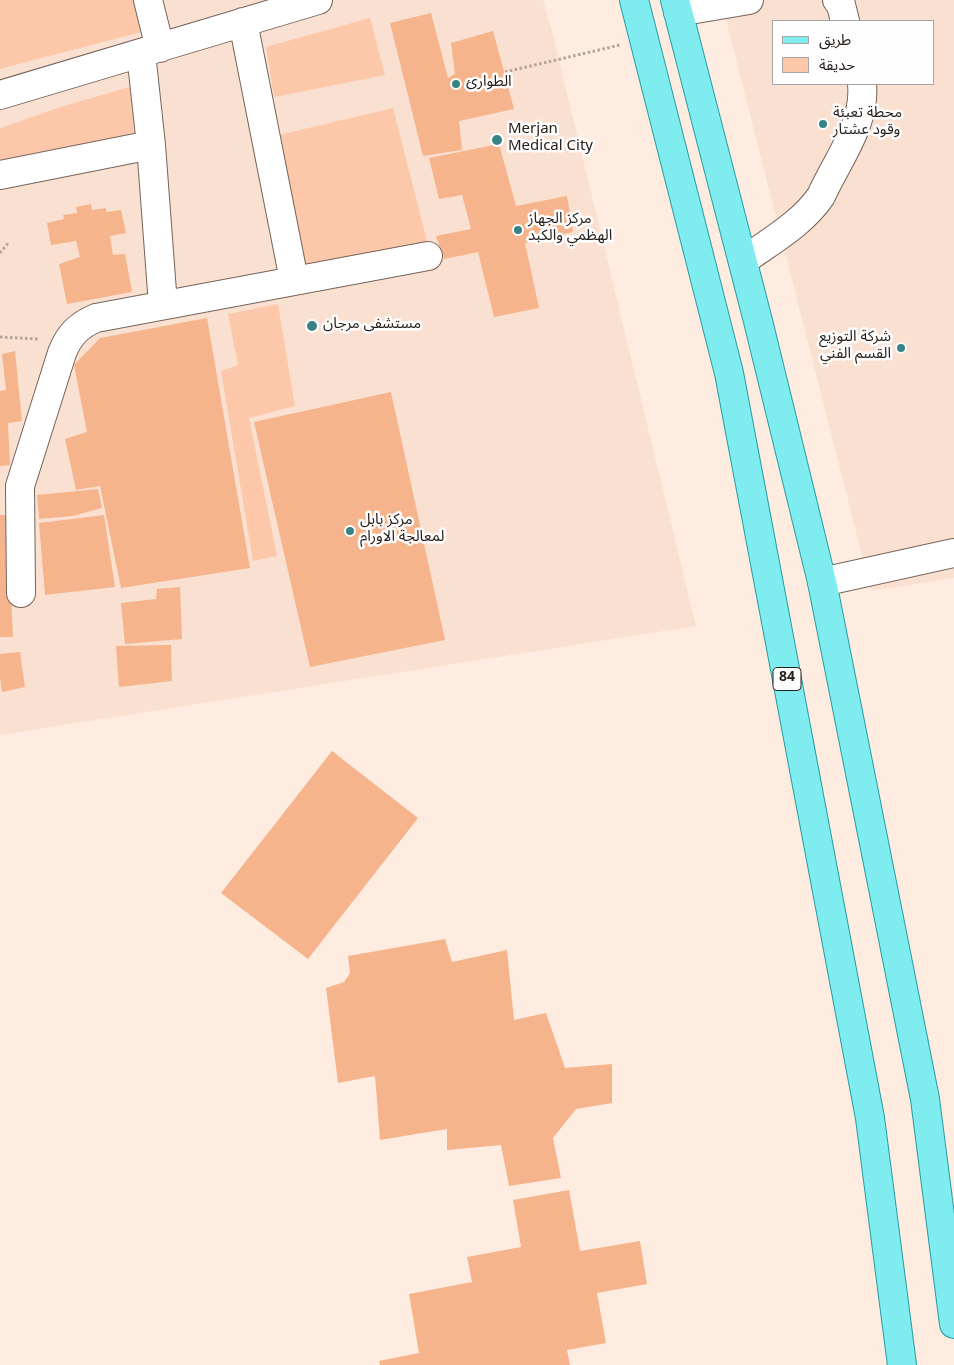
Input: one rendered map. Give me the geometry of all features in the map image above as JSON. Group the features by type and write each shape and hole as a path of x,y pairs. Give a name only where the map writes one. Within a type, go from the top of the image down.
{"main road":[{"name":"84","path":"634,0 729,373 870,1118 902,1365"},
{"path":"676,6 822,582 925,1099 954,1324"}],"lane":[{"path":"148,0 151,145 163,305"},
{"path":"0,95 318,0"},
{"path":"676,6 749,0"},
{"path":"837,0 841,5 846,20"},
{"path":"243,22 294,280"},
{"path":"742,261 804,216 813,207 857,125 863,99 862,85"},
{"path":"0,175 151,145"},
{"path":"21,593 10,487 62,353 71,335 79,328 96,318 428,256"},
{"path":"822,582 954,553"}],"path":[{"path":"504,72 645,40"},
{"path":"0,253 9,242"},
{"path":"0,337 38,338"}],"shaded area":[{"name":"مستشفى مرجان","path":"0,0 543,0 696,626 0,735"},
{"path":"721,0 954,0 954,578 871,591"}],"green space":[{"path":"0,0 133,0 141,32 0,69"},
{"path":"370,18 385,75 274,97 266,47"},
{"path":"133,86 134,140 0,167 0,128 64,106"},
{"path":"393,108 429,249 305,274 279,135"},
{"path":"278,304 295,406 249,418 277,556 253,561 221,371 238,365 228,314"}],"building":[{"name":"الطوارئ","path":"431,13 448,78 455,74 451,43 493,31 514,109 459,121 462,150 423,156 390,23"},
{"name":"مركز الجهاز الهظمي والكبد","path":"499,144 516,206 567,196 573,232 525,243 539,308 494,317 478,252 444,259 436,236 471,229 462,195 439,199 429,158"},
{"path":"91,204 92,210 106,208 106,212 121,210 126,233 110,236 113,255 125,254 132,292 67,304 59,264 80,257 76,241 51,245 47,223 64,219 63,215 77,213 76,207"},
{"path":"207,318 250,568 121,588 100,486 76,490 65,439 87,432 74,365 100,338"},
{"path":"15,351 22,421 8,423 10,465 0,466 0,391 6,390 2,354"},
{"name":"مركز بابل لمعالجة الاورام","path":"391,392 445,640 310,667 254,422"},
{"path":"98,489 102,508 73,516 39,519 37,495"},
{"path":"0,515 7,515 13,637 0,637"},
{"path":"104,515 115,587 45,595 39,523"},
{"path":"180,587 182,639 125,644 121,603 156,599 157,589"},
{"path":"171,645 172,681 119,687 116,646"},
{"path":"20,652 25,687 2,692 0,654"},
{"path":"332,751 418,818 308,959 221,893"},
{"path":"445,939 452,962 507,950 514,1020 546,1013 565,1068 612,1064 612,1103 576,1109 553,1138 561,1178 509,1186 501,1145 447,1150 447,1129 380,1140 375,1076 338,1083 326,988 344,982 350,973 348,956"},
{"path":"569,1190 580,1251 640,1241 647,1284 597,1293 606,1343 567,1350 570,1365 380,1365 379,1361 419,1353 409,1294 472,1282 467,1257 521,1247 513,1200"}],"place":[{"name":"الطوارئ","path":"456,84"},
{"name":"محطة تعبئة وقود عشتار","path":"823,124"},
{"name":"Merjan Medical City","path":"497,140"},
{"name":"مركز الجهاز الهظمي والكبد","path":"518,230"},
{"name":"مستشفى مرجان","path":"312,326"},
{"name":"شركة التوزيع القسم الفني","path":"901,348"},
{"name":"مركز بابل لمعالجة الاورام","path":"350,531"}]}
